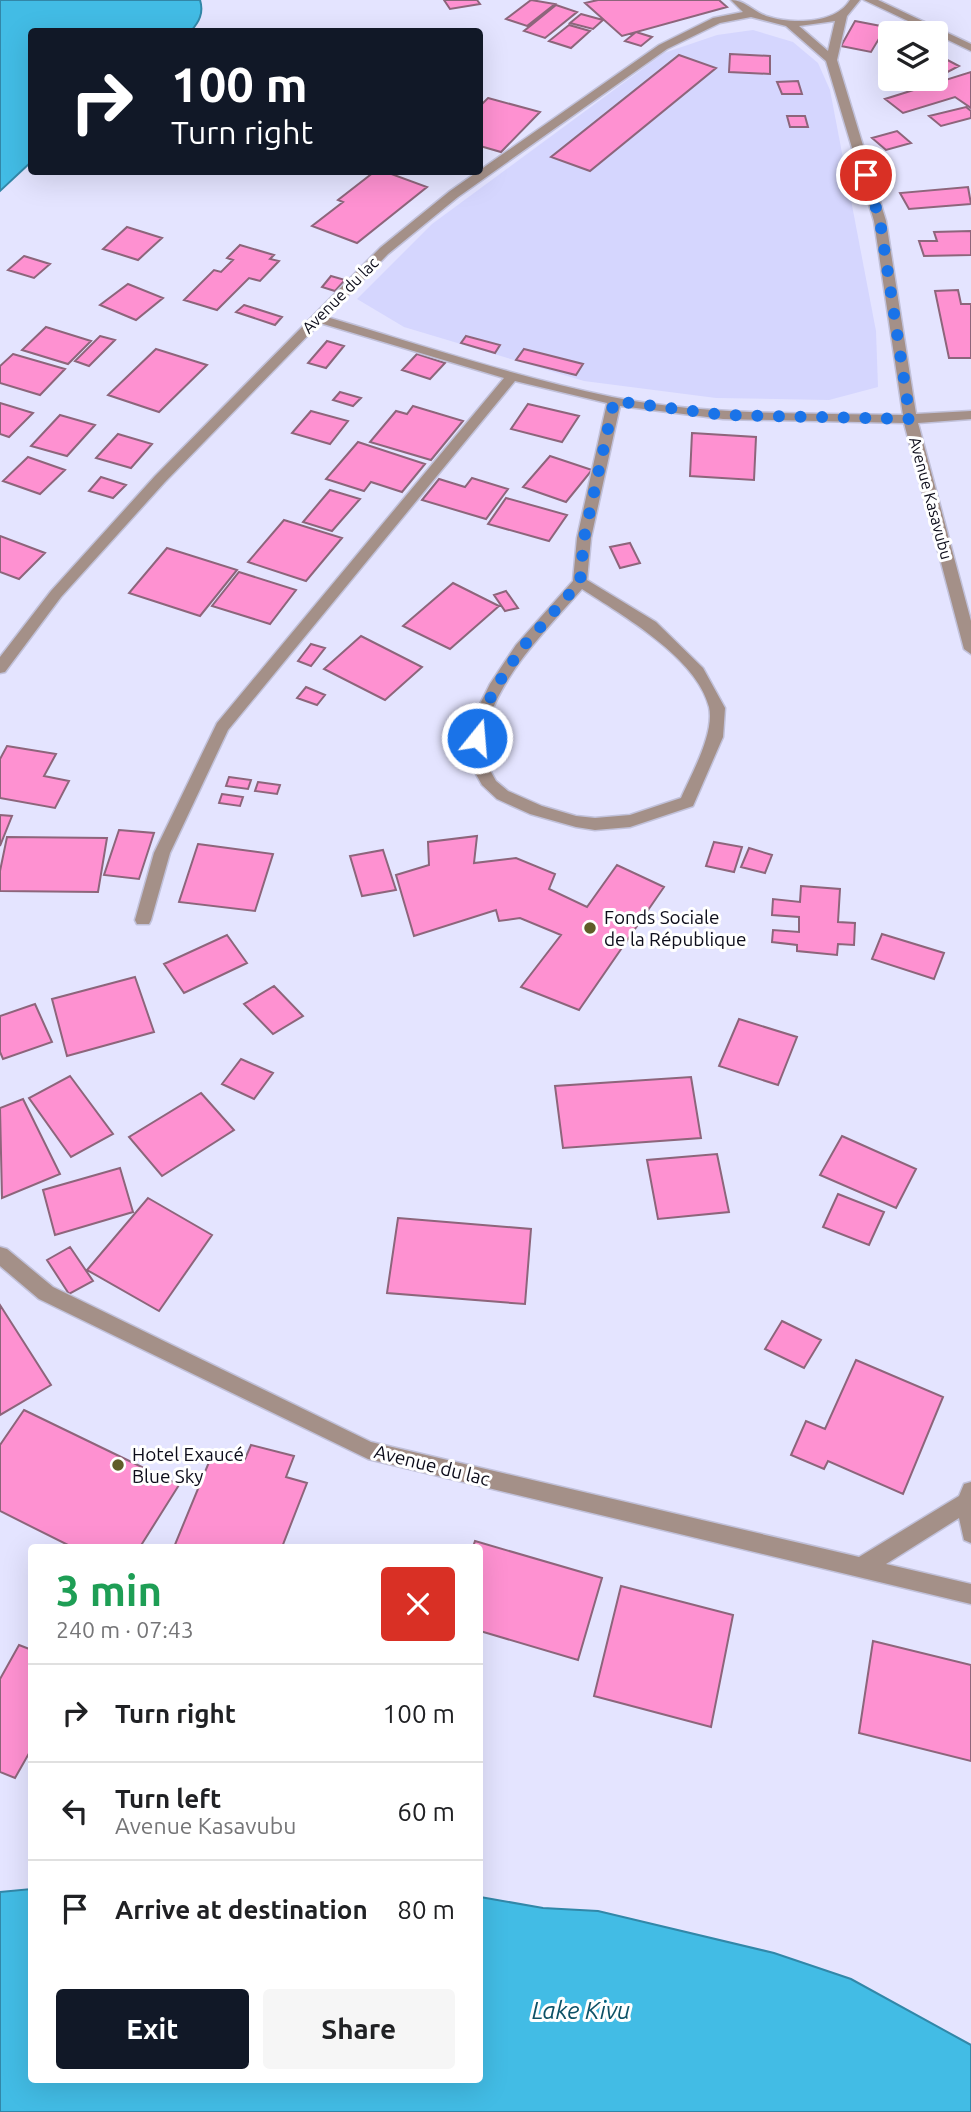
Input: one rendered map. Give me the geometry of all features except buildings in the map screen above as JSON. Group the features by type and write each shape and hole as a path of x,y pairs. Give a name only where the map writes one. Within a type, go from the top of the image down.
{"street":[{"path":"736,0 752,14 790,24 819,22 842,15 854,5 855,0"},
{"path":"869,0 971,48"},
{"name":"Avenue du lac","path":"483,174 663,47 717,20 752,14"},
{"path":"790,24 831,60 842,15"},
{"name":"Avenue Kasavubu","path":"831,60 880,221 910,419 971,649"},
{"name":"Avenue du lac","path":"0,668 56,594 134,508 317,318 384,250 481,175"},
{"path":"317,318 512,376 614,401 723,415 910,419 971,415"},
{"path":"143,920 162,853 222,727 512,376"},
{"path":"580,582 651,626 698,672 718,708 715,737 687,802 650,818 595,825 559,819 522,805 492,788 474,756 480,720 495,688 521,649 580,582 584,538 614,401"},
{"name":"Avenue du lac","path":"0,1255 46,1293 368,1450 971,1594"},
{"path":"862,1567 969,1497"},
{"path":"969,1497 971,1533"}],"shaded area":[{"path":"753,30 793,42 818,63 830,90 876,331 878,387 829,400 716,398 584,381 404,327 357,299 432,224 664,53 717,35"}],"water":[{"path":"0,0 200,0 201,13 193,28 28,28 28,165 0,191"},
{"name":"Lake Kivu","path":"28,1889 28,2083 483,2083 483,1898 543,1908 598,1911 774,1953 851,1979 971,2045 971,2112 0,2112 0,1892"}],"place":[{"name":"Fonds Sociale de la République","path":"590,928"},
{"name":"Hotel Exaucé Blue Sky","path":"118,1465"}],"route":[{"path":"477,738 480,720 495,688 521,649 580,582 584,538 614,401 723,415 910,419 880,221 866,175"}]}
